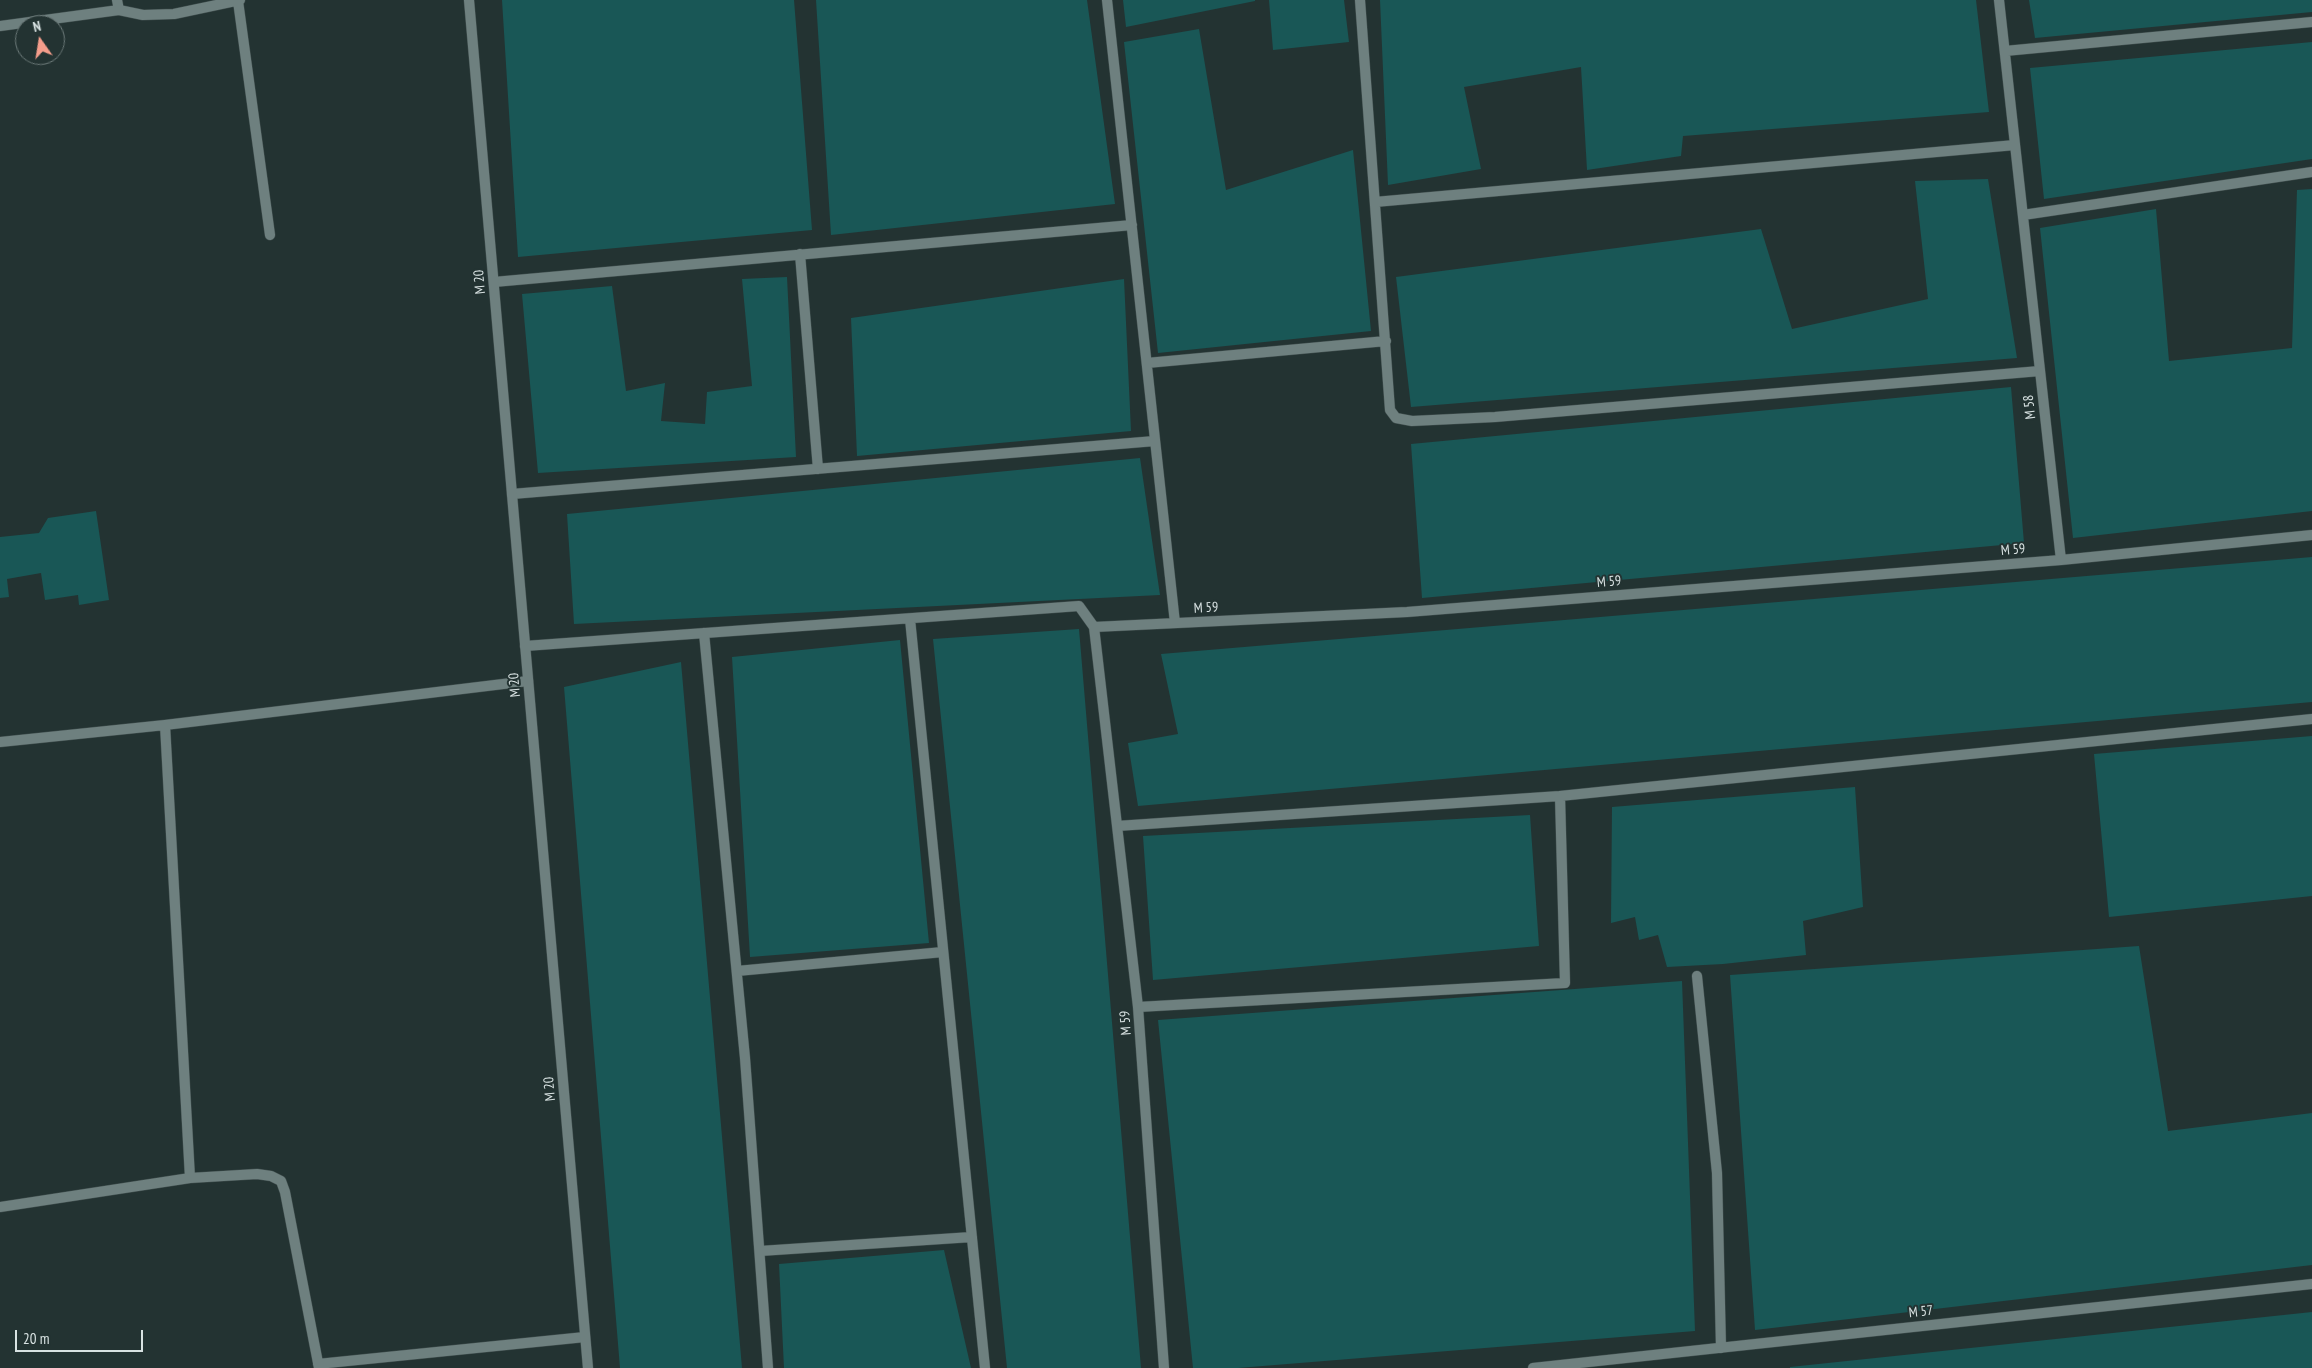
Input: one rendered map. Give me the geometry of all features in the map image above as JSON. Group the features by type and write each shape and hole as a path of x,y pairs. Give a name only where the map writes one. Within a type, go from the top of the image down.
{"street":[{"path":"0,26 118,5 143,15 174,14 239,0 270,234"},
{"name":"M 20","path":"469,0 588,1368"},
{"path":"1107,0 1175,623"},
{"path":"1360,0 1390,410 1396,418 1412,421 1495,417 2040,372"},
{"name":"M 58","path":"1999,0 2061,560"},
{"path":"2005,51 2312,22"},
{"path":"1375,202 2016,145"},
{"path":"2023,214 2312,172"},
{"path":"494,282 1132,225"},
{"path":"800,254 818,469"},
{"path":"1147,363 1386,340"},
{"path":"512,494 1155,441"},
{"path":"2061,560 2312,535"},
{"name":"M 59","path":"1164,1368 1138,1007 1094,628 1407,612 2061,560"},
{"path":"525,646 1079,606 1094,628"},
{"path":"910,618 985,1368"},
{"path":"704,633 737,971 768,1368"},
{"path":"0,742 165,725 528,681"},
{"path":"1117,826 1560,796 2312,719"},
{"path":"165,725 190,1178"},
{"path":"1138,1007 1565,983 1560,796"},
{"path":"737,971 943,952"},
{"path":"1697,976 1717,1172 1720,1348"},
{"path":"0,1207 190,1178 257,1174 271,1176 281,1181 285,1192 319,1366 585,1337"},
{"path":"760,1251 972,1237"},
{"name":"M 57","path":"1533,1368 2312,1284"}],"building":[{"path":"502,0 794,0 812,230 518,257"},
{"path":"816,0 1087,0 1115,204 831,235"},
{"path":"1123,0 1255,0 1255,1 1126,27"},
{"path":"1269,0 1344,0 1349,42 1273,50"},
{"path":"1380,0 1976,0 1989,112 1683,136 1681,156 1587,170 1581,67 1464,87 1481,169 1388,185"},
{"path":"2029,0 2312,0 2312,12 2035,38"},
{"path":"1199,29 1226,190 1353,150 1371,331 1158,353 1124,42"},
{"path":"2312,42 2312,159 2044,199 2030,68"},
{"path":"1988,179 2017,358 1411,407 1396,277 1761,229 1792,329 1928,299 1915,181"},
{"path":"2312,189 2312,511 2073,538 2040,228 2156,209 2169,361 2292,348 2297,190"},
{"path":"787,277 796,457 538,473 522,294 612,286 626,391 665,383 661,421 705,424 707,392 752,386 742,279"},
{"path":"1124,279 1131,431 857,456 851,318"},
{"path":"2011,387 2024,543 1422,598 1411,444"},
{"path":"1140,458 1160,595 574,624 567,514"},
{"path":"96,511 109,600 79,605 78,595 45,600 41,573 7,579 9,597 0,598 0,537 39,533 48,518"},
{"path":"2312,557 2312,702 1138,806 1128,743 1178,734 1161,654"},
{"path":"1079,629 1141,1368 1007,1368 933,639"},
{"path":"900,640 929,943 750,957 732,657"},
{"path":"681,662 742,1368 620,1368 564,687"},
{"path":"2312,736 2312,896 2109,917 2094,754"},
{"path":"1855,787 1863,907 1803,921 1806,955 1723,964 1667,967 1658,935 1639,940 1635,917 1611,923 1612,807"},
{"path":"1530,815 1539,946 1153,980 1143,836"},
{"path":"2139,946 2168,1131 2312,1113 2312,1265 1755,1330 1730,975"},
{"path":"1682,981 1695,1331 1238,1368 1193,1368 1158,1020"},
{"path":"944,1250 971,1368 784,1368 779,1264"},
{"path":"2312,1312 2312,1368 1790,1368 1790,1367"}]}
